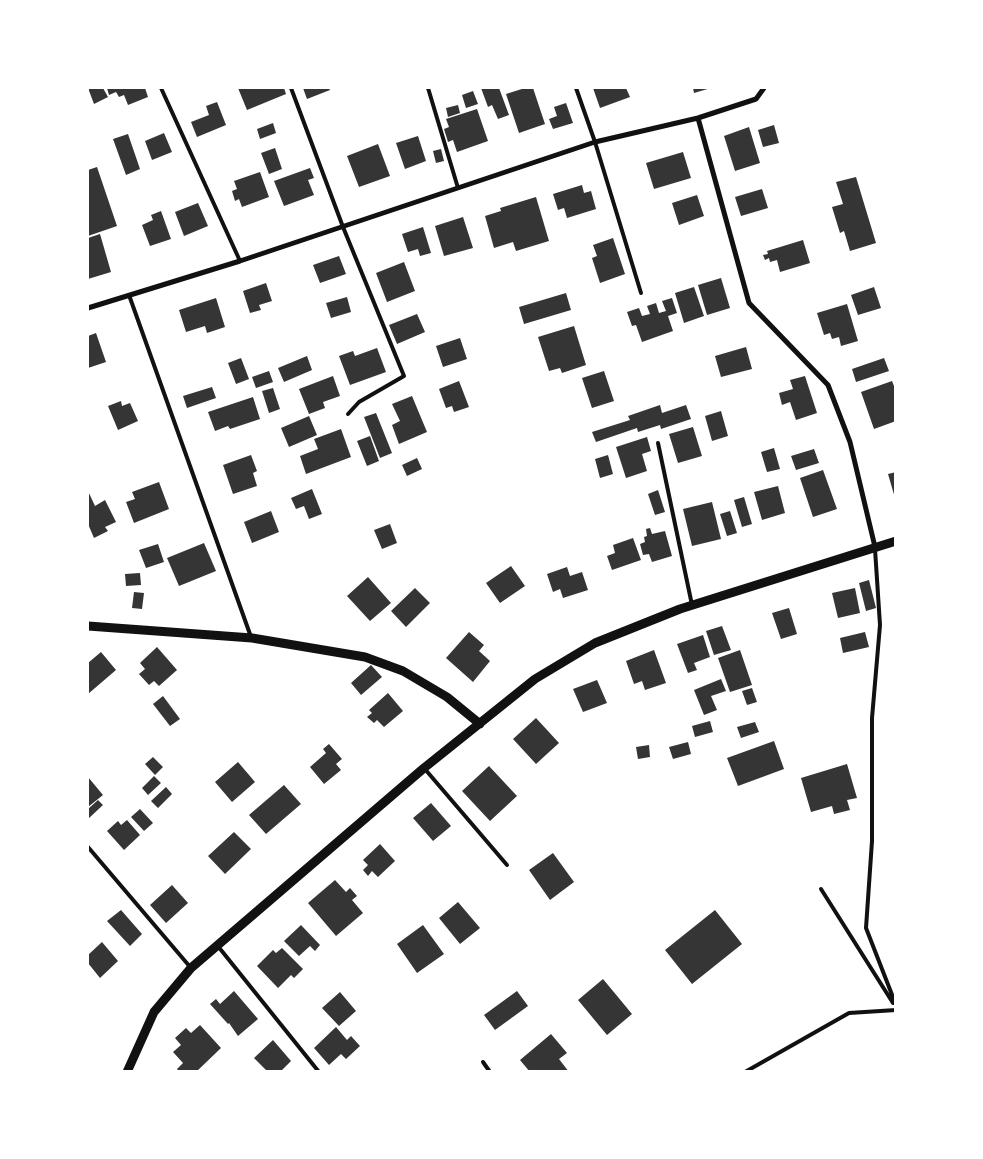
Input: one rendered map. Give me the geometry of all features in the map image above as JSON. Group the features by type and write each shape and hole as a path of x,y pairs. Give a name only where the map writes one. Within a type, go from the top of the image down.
{"street":[{"path":"88,308 240,261 595,142 698,118 756,99 764,88"},
{"path":"698,118 749,303 828,385 850,442 875,547"},
{"path":"127,1072 154,1012 191,968 424,768 535,679 595,642 692,605 896,541"},
{"path":"88,626 252,638 364,657 395,668 448,697 480,724"}],"lane":[{"path":"161,88 240,261"},
{"path":"291,88 342,227 404,376 359,402 348,414"},
{"path":"428,88 458,188"},
{"path":"576,88 595,142 641,292"},
{"path":"129,295 252,638"},
{"path":"658,443 692,605"},
{"path":"875,547 880,625 872,718 872,841 866,928 896,1008"},
{"path":"424,768 508,866"},
{"path":"88,847 191,968"},
{"path":"820,889 896,1008"},
{"path":"217,945 319,1072"},
{"path":"745,1072 849,1013 896,1008"},
{"path":"483,1062 490,1072"}],"building":[{"path":"88,88 103,88 108,97 94,104"},
{"path":"107,88 145,88 148,97 128,105 124,95 119,97 116,92 109,95"},
{"path":"238,88 284,88 286,94 247,110"},
{"path":"303,88 329,88 330,90 307,99"},
{"path":"481,88 499,88 509,115 498,119 492,105 488,107"},
{"path":"525,88 533,88 545,124 519,133 506,94"},
{"path":"593,88 626,88 630,97 600,108"},
{"path":"693,88 711,88 694,93"},
{"path":"473,91 478,104 466,108 462,95"},
{"path":"217,102 226,125 197,137 191,122 209,115 206,106"},
{"path":"566,103 573,123 553,129 549,119 557,116 554,107"},
{"path":"458,105 460,113 448,117 446,108"},
{"path":"477,109 488,141 457,152 453,140 448,142 444,129 449,127 446,119"},
{"path":"273,123 276,133 260,139 257,129"},
{"path":"774,125 779,143 763,147 758,130"},
{"path":"749,127 760,163 735,171 724,136"},
{"path":"164,133 172,152 152,160 145,141"},
{"path":"128,134 140,169 126,175 113,139"},
{"path":"418,136 426,161 405,169 396,143"},
{"path":"378,144 390,176 359,187 347,156"},
{"path":"275,148 282,169 269,174 261,153"},
{"path":"441,149 444,161 436,163 433,151"},
{"path":"683,152 691,178 654,189 646,163"},
{"path":"97,167 117,226 88,236 88,170"},
{"path":"310,168 314,178 308,180 314,195 284,206 274,181"},
{"path":"260,172 269,197 242,207 239,199 235,201 232,191 237,189 234,181"},
{"path":"856,177 876,243 850,251 844,231 840,233 832,207 843,204 836,182"},
{"path":"582,185 584,193 591,191 596,209 567,218 564,208 558,210 553,194"},
{"path":"762,189 768,208 741,216 735,197"},
{"path":"697,195 704,216 679,225 672,203"},
{"path":"536,197 549,241 516,251 513,242 494,248 485,216 501,211 500,208"},
{"path":"198,203 208,226 184,236 175,212"},
{"path":"161,211 171,239 150,246 142,225 153,220 151,215"},
{"path":"463,217 473,248 444,256 435,226"},
{"path":"423,227 431,253 420,256 418,249 408,252 402,234"},
{"path":"100,234 111,272 88,279 88,238"},
{"path":"613,238 625,274 600,283 592,258 597,256 593,245"},
{"path":"803,240 810,263 780,272 777,260 770,262 769,258 765,260 763,255 768,254 767,251"},
{"path":"339,256 346,274 320,283 313,265"},
{"path":"404,262 415,291 387,302 376,273"},
{"path":"721,278 730,308 707,315 698,285"},
{"path":"266,283 272,301 259,305 261,310 250,313 243,291"},
{"path":"694,287 704,316 684,323 675,293"},
{"path":"874,287 881,308 858,315 851,295"},
{"path":"566,293 571,310 524,324 519,307"},
{"path":"347,297 351,312 331,318 326,303"},
{"path":"216,298 225,327 207,333 205,326 186,332 179,310"},
{"path":"672,298 677,313 668,316 673,331 642,342 636,325 632,326 627,312 639,308 642,316 650,314 647,306 656,303 659,313 666,311 662,301"},
{"path":"847,304 858,341 841,346 839,337 832,339 830,333 824,335 817,313"},
{"path":"417,314 425,332 397,344 389,325"},
{"path":"574,326 586,365 562,373 560,368 549,371 538,337"},
{"path":"96,333 106,362 88,368 88,336"},
{"path":"460,338 467,359 443,367 436,346"},
{"path":"746,347 752,369 721,377 715,356"},
{"path":"377,348 386,372 350,385 339,356 353,351 355,356"},
{"path":"307,356 312,370 284,382 278,368"},
{"path":"241,358 249,379 236,384 228,363"},
{"path":"884,358 889,371 856,382 852,369"},
{"path":"269,371 273,382 256,388 252,377"},
{"path":"604,371 614,401 592,408 582,378"},
{"path":"333,376 340,396 323,402 325,408 309,414 299,389"},
{"path":"805,376 817,413 796,420 790,402 782,405 779,393 793,389 790,380"},
{"path":"459,381 469,407 454,412 452,406 446,408 439,389"},
{"path":"892,381 896,391 896,421 874,429 861,392"},
{"path":"212,387 216,398 187,408 183,396"},
{"path":"273,388 280,409 269,413 262,391"},
{"path":"412,396 427,432 399,444 392,425 400,421 392,404"},
{"path":"253,397 260,419 230,429 228,426 215,431 208,412"},
{"path":"121,401 122,406 130,403 138,421 118,430 108,406"},
{"path":"660,405 662,413 686,405 691,419 661,429 660,425 638,432 637,428 596,442 592,432 630,420 628,416"},
{"path":"721,411 728,436 712,441 705,416"},
{"path":"376,413 392,453 380,458 364,417"},
{"path":"309,416 317,435 289,447 281,428"},
{"path":"693,427 702,456 678,463 669,434"},
{"path":"341,429 351,457 306,474 300,456 318,449 314,439"},
{"path":"370,436 379,461 367,466 357,441"},
{"path":"647,437 651,451 642,454 647,471 626,478 616,447"},
{"path":"774,448 780,469 767,472 761,452"},
{"path":"814,449 819,463 796,470 791,456"},
{"path":"251,455 257,471 253,473 257,486 233,494 223,465"},
{"path":"608,455 613,474 600,478 595,459"},
{"path":"417,458 422,469 407,476 402,465"},
{"path":"823,470 837,509 813,517 800,478"},
{"path":"896,472 896,498 895,498 888,474"},
{"path":"159,482 169,509 134,523 126,502 135,499 132,492"},
{"path":"778,486 785,513 762,520 754,492"},
{"path":"312,489 322,514 309,519 304,506 296,509 291,498"},
{"path":"658,490 665,512 655,515 648,494"},
{"path":"88,491 95,506 105,500 116,522 105,527 108,531 94,538 88,524"},
{"path":"744,497 752,524 742,527 734,500"},
{"path":"712,502 721,539 692,546 683,509"},
{"path":"271,511 279,532 252,543 244,522"},
{"path":"730,511 737,533 727,536 720,514"},
{"path":"390,524 397,543 382,549 374,530"},
{"path":"650,528 652,534 665,531 672,556 652,562 649,554 643,555 640,544 645,542 644,537 647,536 646,529"},
{"path":"633,538 641,560 612,570 607,556 615,553 613,545"},
{"path":"204,543 216,571 179,586 167,558"},
{"path":"158,544 164,562 146,568 139,550"},
{"path":"511,566 525,586 500,603 486,583"},
{"path":"567,567 570,576 582,572 588,590 563,598 560,589 553,592 547,574"},
{"path":"140,573 141,585 126,586 125,574"},
{"path":"368,577 391,603 370,621 347,596"},
{"path":"869,580 876,608 866,611 859,583"},
{"path":"415,588 430,603 406,627 391,611"},
{"path":"855,588 860,613 838,618 832,593"},
{"path":"134,592 144,593 142,609 132,608"},
{"path":"789,608 797,634 781,639 772,613"},
{"path":"722,626 731,650 714,655 706,631"},
{"path":"469,632 484,645 479,651 490,661 473,682 446,658"},
{"path":"865,632 869,647 843,653 840,638"},
{"path":"703,635 710,657 694,663 697,670 688,673 677,644"},
{"path":"157,647 177,670 159,686 154,681 149,685 139,674 145,669 140,663"},
{"path":"654,650 666,683 645,690 642,681 634,684 626,661"},
{"path":"740,650 752,685 730,692 718,658"},
{"path":"101,652 116,670 88,694 88,663"},
{"path":"371,665 382,677 361,695 351,683"},
{"path":"721,679 726,691 711,696 717,710 704,715 694,690"},
{"path":"597,680 607,703 583,712 573,689"},
{"path":"752,688 757,702 747,705 742,691"},
{"path":"388,693 403,711 384,727 377,720 374,723 367,717 372,713 369,710"},
{"path":"163,696 180,719 170,726 153,704"},
{"path":"536,718 559,743 536,764 513,739"},
{"path":"710,721 713,732 695,737 692,726"},
{"path":"755,722 759,732 741,738 737,727"},
{"path":"774,741 784,769 738,786 727,758"},
{"path":"688,742 691,754 673,759 669,747"},
{"path":"329,744 342,759 336,764 341,770 324,784 310,767 326,753 323,749"},
{"path":"649,745 650,757 638,759 636,747"},
{"path":"153,757 163,767 155,775 145,764"},
{"path":"238,762 255,782 232,802 215,782"},
{"path":"847,764 857,798 847,800 850,810 834,814 832,806 811,812 801,778"},
{"path":"489,766 517,796 490,821 462,791"},
{"path":"154,776 161,783 148,795 142,788"},
{"path":"88,777 103,795 88,807"},
{"path":"284,785 301,804 266,834 249,815"},
{"path":"166,787 172,794 158,808 151,801"},
{"path":"98,800 103,805 88,819 88,809"},
{"path":"431,803 451,826 433,841 413,818"},
{"path":"140,809 153,823 144,831 131,817"},
{"path":"127,820 140,835 124,850 107,831 118,821 121,825"},
{"path":"234,832 251,849 225,874 208,856"},
{"path":"380,844 395,861 378,877 372,871 368,876 363,870 368,865 363,860"},
{"path":"553,853 574,882 550,900 529,870"},
{"path":"335,880 346,892 350,888 357,896 352,900 363,913 336,936 308,903"},
{"path":"172,885 188,903 166,923 150,905"},
{"path":"458,902 480,928 460,944 439,918"},
{"path":"121,910 142,934 130,946 107,921"},
{"path":"715,910 742,944 692,984 665,950"},
{"path":"301,925 320,945 315,951 310,946 299,956 284,941"},
{"path":"423,925 444,954 417,973 397,944"},
{"path":"102,942 118,961 100,978 88,963 88,955"},
{"path":"282,948 303,969 294,978 291,975 278,988 257,966 273,950 276,953"},
{"path":"603,979 632,1014 607,1035 578,1000"},
{"path":"234,991 258,1019 238,1036 229,1023 210,1004 216,999 220,1004"},
{"path":"517,991 528,1006 495,1030 484,1015"},
{"path":"340,992 356,1011 339,1026 322,1008"},
{"path":"200,1025 221,1048 196,1072 179,1072 177,1069 183,1063 173,1052 181,1045 175,1038 186,1028 191,1033"},
{"path":"336,1027 347,1040 351,1036 360,1046 346,1059 341,1054 329,1065 314,1048"},
{"path":"551,1034 567,1053 559,1059 569,1072 530,1072 520,1060"},
{"path":"273,1040 291,1061 280,1072 264,1072 266,1070 254,1058"}]}
